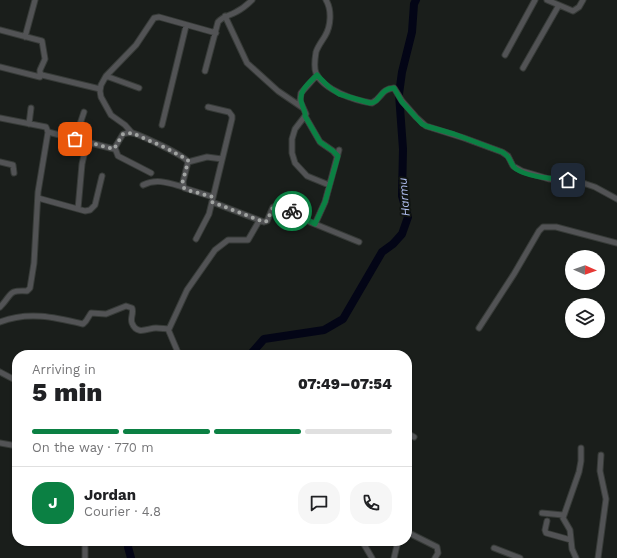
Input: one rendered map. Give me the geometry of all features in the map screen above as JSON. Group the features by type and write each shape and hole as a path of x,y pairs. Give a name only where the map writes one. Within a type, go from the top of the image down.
{"street":[{"path":"25,37 35,0"},
{"path":"205,71 218,22 225,16 238,11 252,0"},
{"path":"326,0 329,9 328,30 316,52 315,70 317,75 329,87 339,94 370,103 375,102 385,90 394,88 402,102 422,124 426,126 457,135 502,152 508,156 514,166 522,171 549,179 568,180 586,184 595,187 617,199"},
{"path":"505,55 535,0"},
{"path":"547,0 573,11 579,7 583,0"},
{"path":"523,68 559,5"},
{"path":"225,16 247,63 278,91 303,108"},
{"path":"183,186 188,162 186,158 132,133 125,125 110,115 101,97 100,89 102,81 136,45 154,18 159,17 186,26 216,33"},
{"path":"162,125 186,26"},
{"path":"0,30 43,42 45,59 40,70 42,75 100,89"},
{"path":"0,67 40,76"},
{"path":"315,224 325,202 338,153 320,142 305,116 305,112 300,101 302,91 317,75"},
{"path":"106,76 139,88"},
{"path":"196,239 209,214 232,116 228,112 208,107"},
{"path":"29,124 31,108"},
{"path":"75,139 84,112"},
{"path":"305,116 298,125 292,139 292,153 294,162 307,176 329,185"},
{"path":"0,118 46,127 48,132 38,198 34,263 30,288 27,291 14,291 0,307"},
{"path":"48,132 115,148"},
{"path":"115,148 123,134 132,133"},
{"path":"78,209 82,164 87,142"},
{"path":"115,148 118,156 151,173"},
{"path":"188,162 207,157 222,159"},
{"path":"0,162 13,165 14,173"},
{"path":"38,198 88,211 92,209 102,176"},
{"path":"143,185 149,182 157,181 183,186 187,190 212,199 264,222 267,221 273,207 279,205 315,224 359,242"},
{"path":"168,329 187,290 215,250 228,240 248,240 259,221"},
{"path":"479,328 542,227 556,226 617,243"},
{"path":"0,322 14,317 44,316 83,324 91,312 106,314 126,306 132,308 134,311 131,320 132,325 140,331 147,331 155,328 168,329"},
{"path":"168,329 177,350"},
{"path":"0,372 12,378"},
{"path":"0,443 12,445"},
{"path":"576,558 572,552 570,530 564,520 563,515 579,472 581,448"},
{"path":"598,558 606,500 600,471 601,455"},
{"path":"542,513 563,515"},
{"path":"547,521 545,530 546,533 571,540"},
{"path":"412,534 437,547 438,553 435,558"},
{"path":"85,546 85,558"},
{"path":"365,546 372,558"},
{"path":"394,558 397,546"},
{"path":"494,548 520,558"}],"waterway":[{"name":"Harmu","path":"254,350 264,339 324,330 343,319 382,252 393,244 402,234 408,217 402,196 403,149 399,94 402,72 412,32 414,4 416,0"},
{"name":"Harmu","path":"128,546 131,558"}],"way so far":[{"path":"75,139 114,149 123,134 132,133 166,148 188,160 182,184 187,190 213,197 212,202 264,222 270,217 273,207 276,205 292,211"}],"route":[{"path":"292,211 315,224 325,202 338,156 320,142 305,116 306,114 300,101 302,91 317,75 329,87 339,94 370,103 375,102 385,90 394,88 402,102 422,124 444,130 502,152 508,156 511,164 516,169 549,179 568,180"}]}
